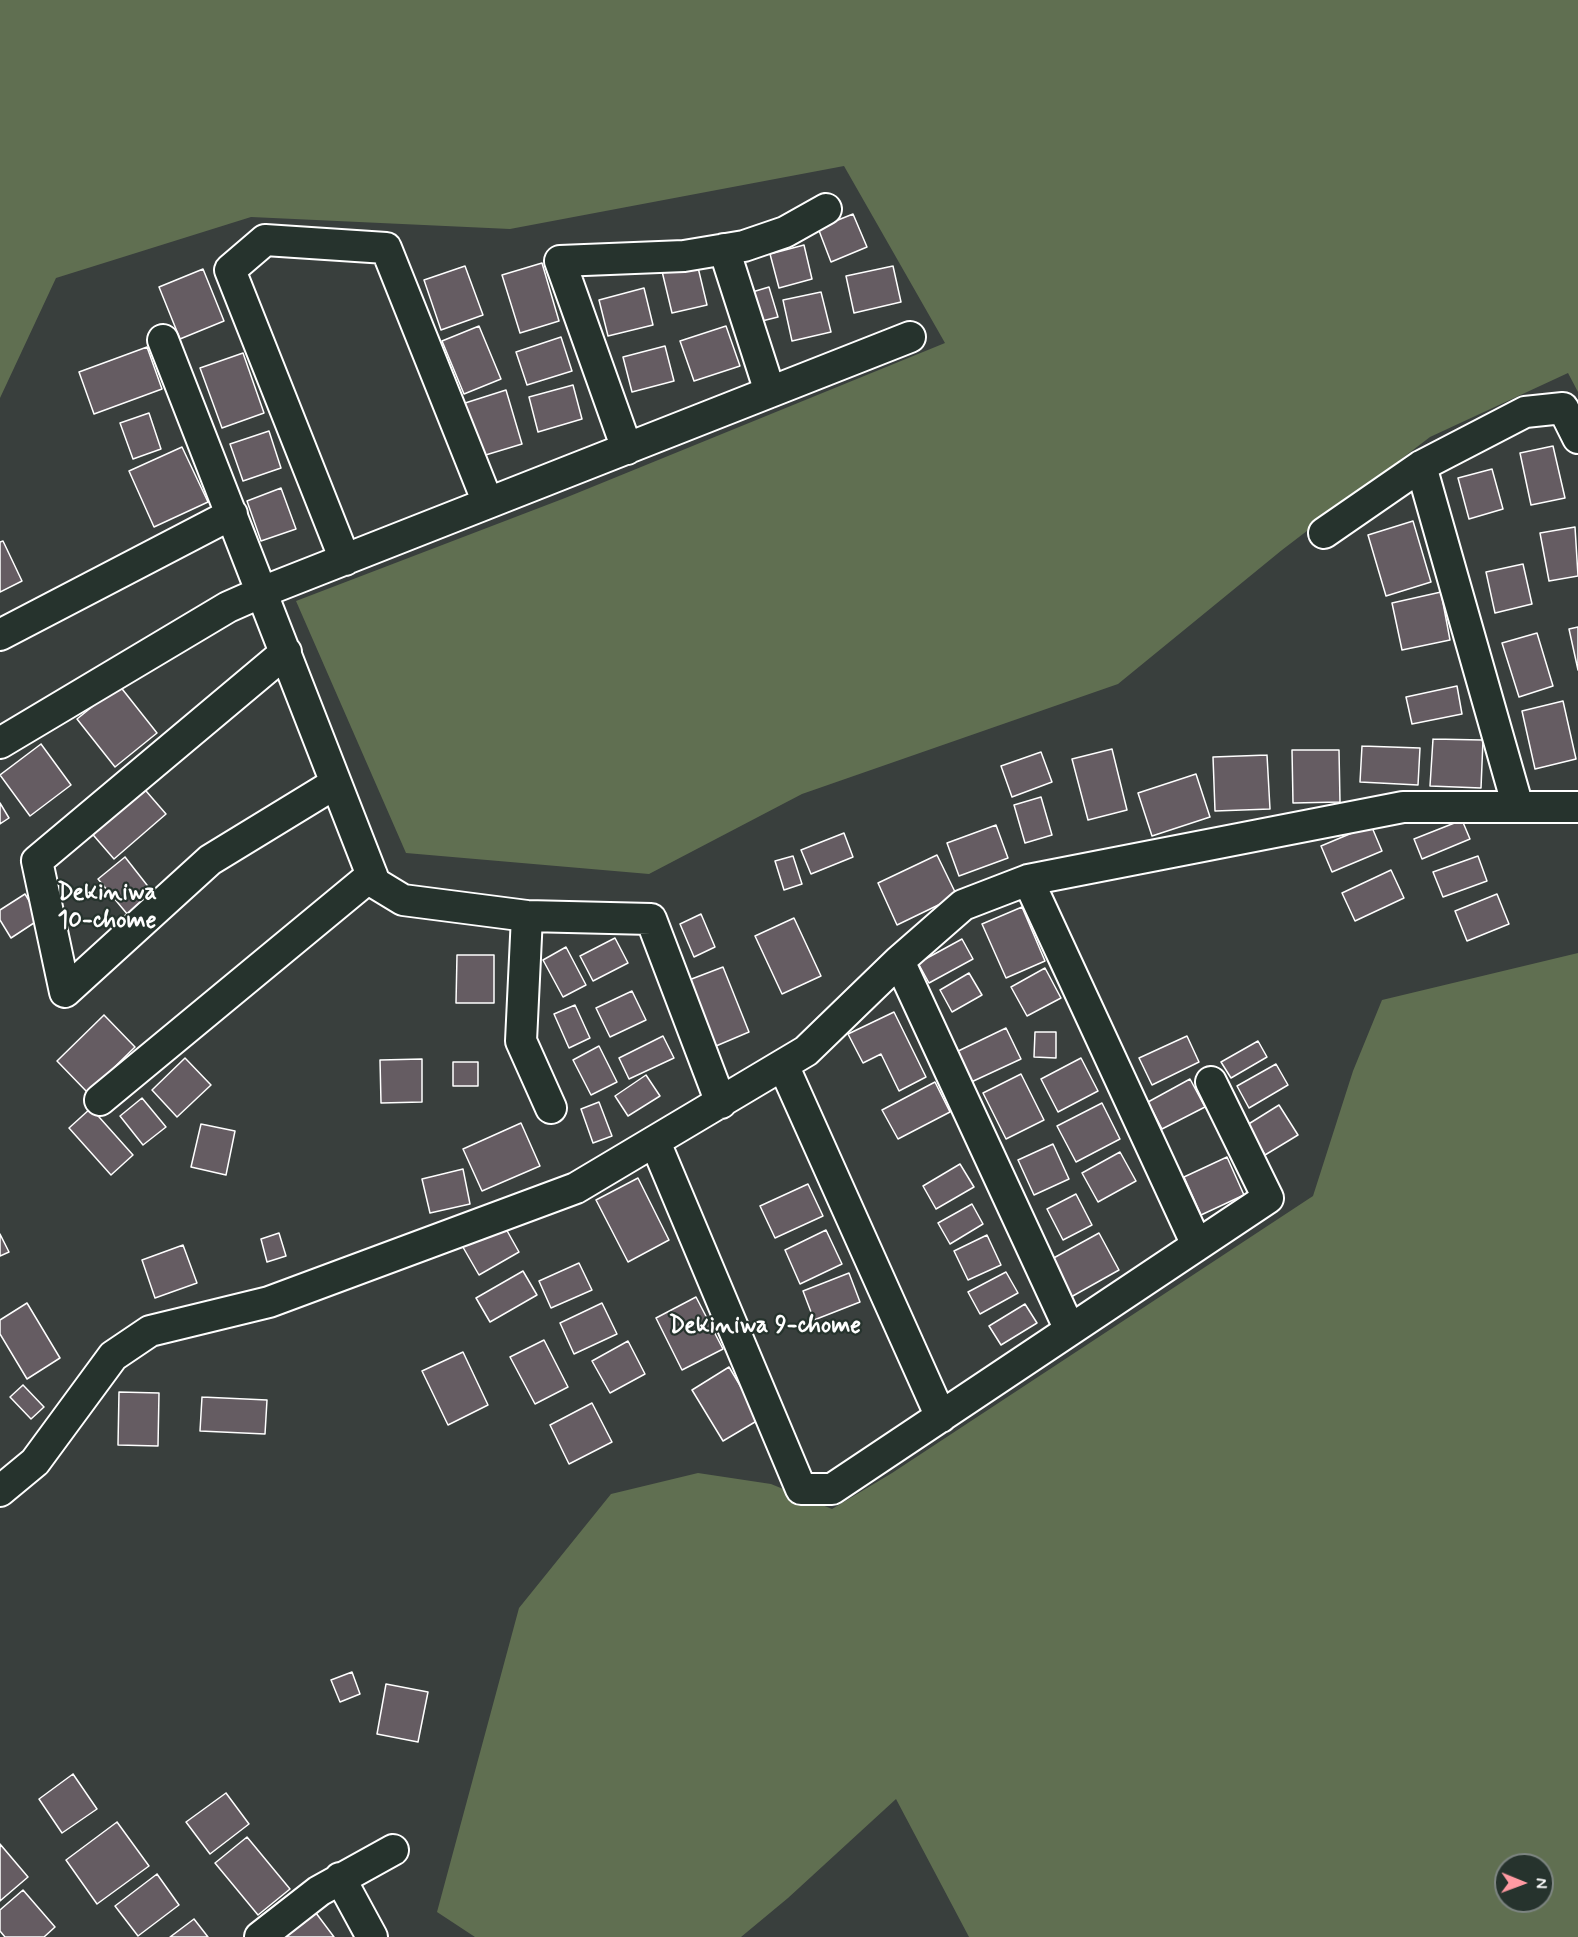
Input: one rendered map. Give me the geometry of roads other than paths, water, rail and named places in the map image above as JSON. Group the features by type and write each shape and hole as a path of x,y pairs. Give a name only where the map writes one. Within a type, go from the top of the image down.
{"street":[{"path":"627,449 560,261 684,256 724,249 785,232 826,208"},
{"path":"345,560 230,270 265,240 386,248 488,503"},
{"path":"724,249 770,392"},
{"path":"0,743 228,607 910,337"},
{"path":"162,340 375,884 403,900 527,916 651,919 721,1103"},
{"path":"1324,533 1421,466 1525,412 1563,408 1578,438"},
{"path":"1421,466 1518,807"},
{"path":"0,634 232,514"},
{"path":"286,652 37,861 65,992 210,860 336,783"},
{"path":"0,1491 35,1462 113,1356 150,1331 269,1302 565,1192 655,1142 806,1051 899,961 963,904 1028,880 1403,807 1578,807"},
{"path":"100,1100 372,875"},
{"path":"1028,880 1197,1245"},
{"path":"527,916 521,1041 551,1108"},
{"path":"899,961 1070,1330"},
{"path":"783,1065 941,1417"},
{"path":"655,1142 801,1489 832,1489 1268,1197 1211,1082"},
{"path":"260,1937 340,1878 393,1850"},
{"path":"340,1878 372,1937"}],"district":[{"name":"Dekiniwa 10-chome","path":"107,908"},
{"name":"Dekiniwa 9-chome","path":"765,1327"}]}
